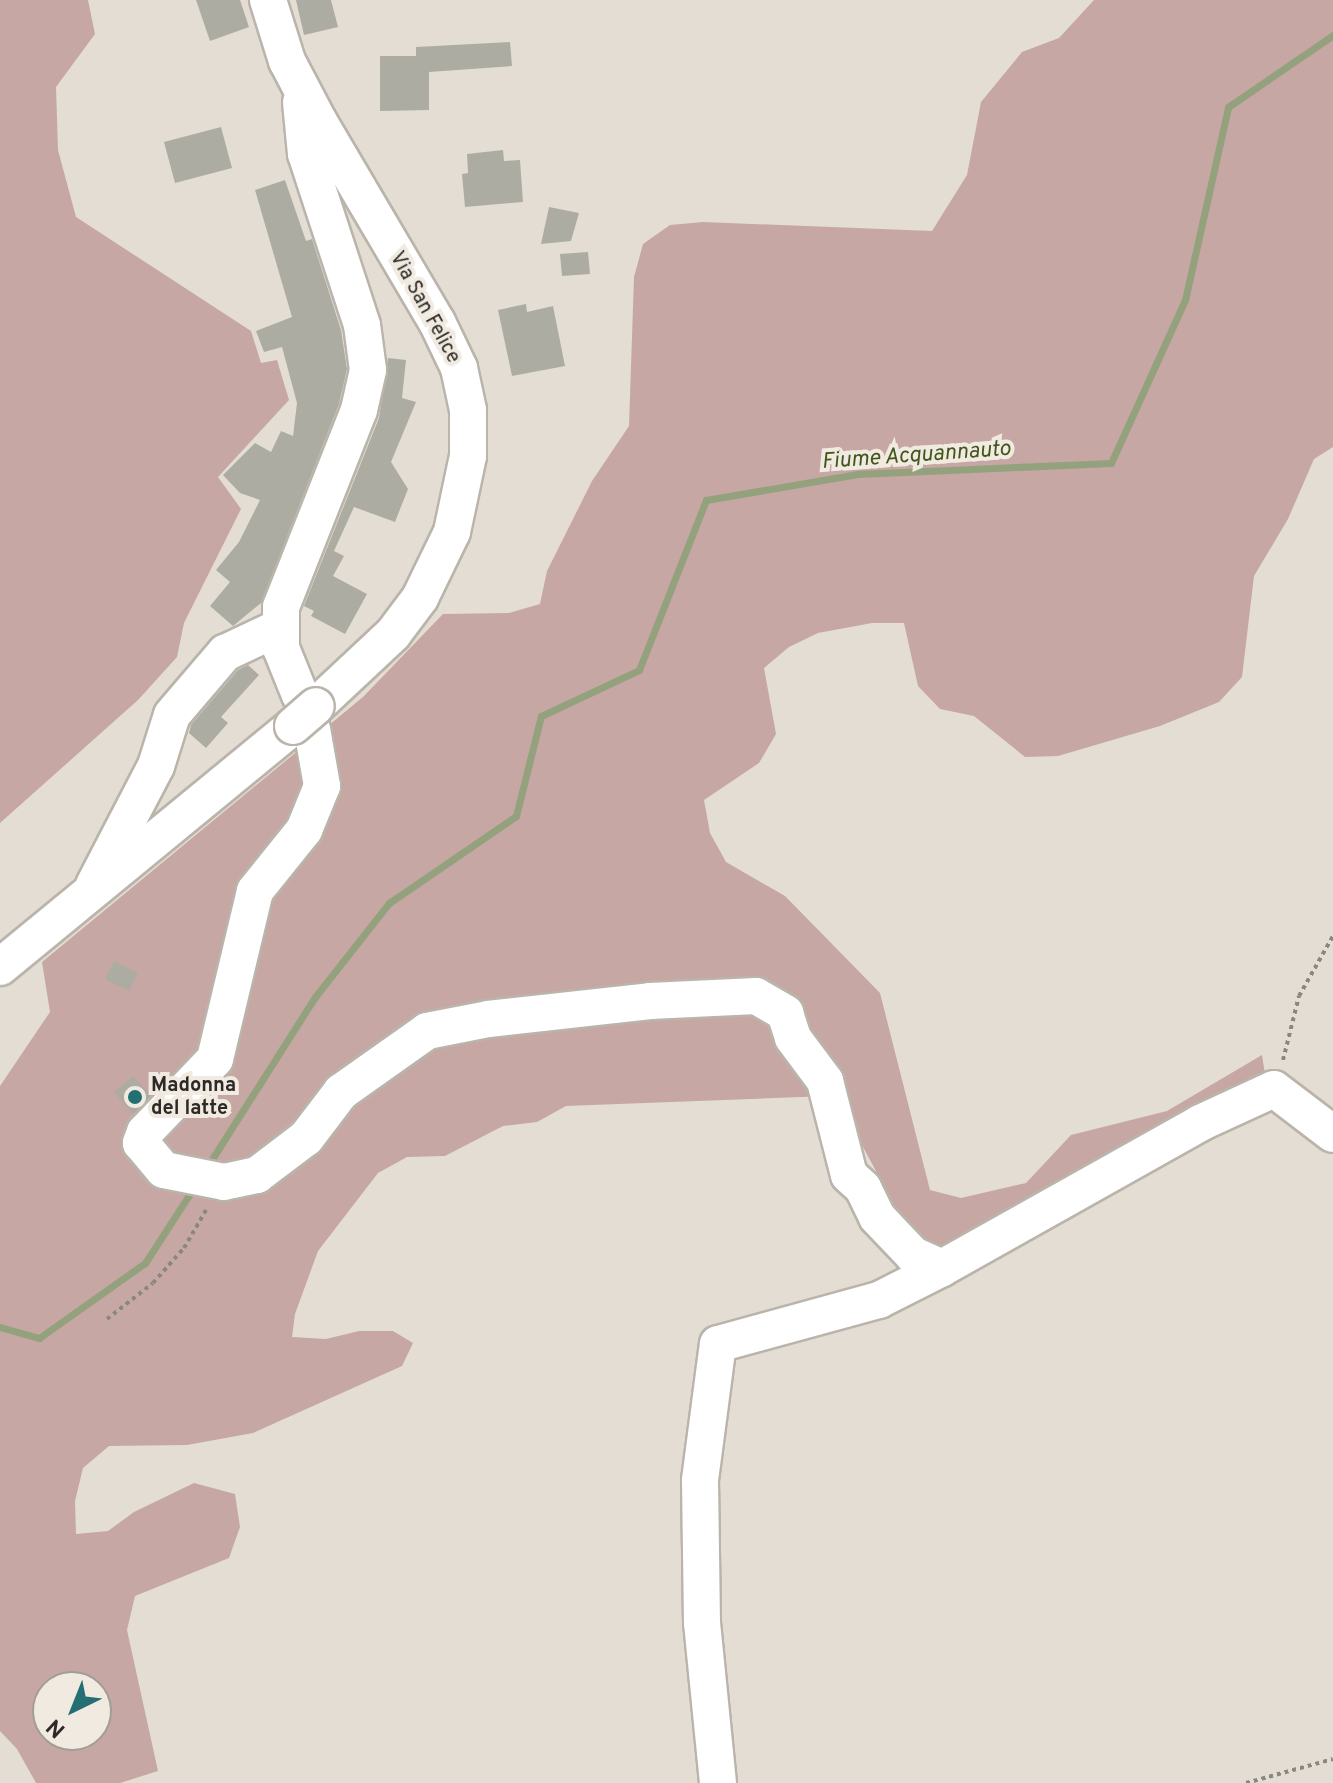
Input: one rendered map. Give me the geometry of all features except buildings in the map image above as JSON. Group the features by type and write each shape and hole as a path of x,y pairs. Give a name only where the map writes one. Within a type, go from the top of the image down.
{"street":[{"name":"Via San Felice","path":"0,967 86,900 306,714 393,634 420,598 452,532 468,456 468,410 459,368 437,322 287,61 268,0"},
{"path":"303,89 298,118 362,325 368,370 359,410 281,607 281,648 306,714 322,786 304,830 255,891 215,1059 145,1132 141,1143 164,1170 224,1182 257,1175 306,1138 341,1092 427,1031 488,1019 650,1001 756,996 785,1013 793,1038 825,1081 849,1175 863,1188 877,1217 913,1255 942,1268"},
{"path":"86,900 156,766 172,715 225,653 280,627"},
{"path":"718,1783 702,1623 700,1480 718,1344 879,1300 1200,1123 1274,1089 1333,1134"}],"path":[{"path":"1274,1089 1299,996 1333,936"},
{"path":"107,1319 153,1283 184,1248 203,1213 221,1195 224,1182"},
{"path":"1246,1783 1333,1759"}],"shaded area":[{"path":"0,0 88,0 95,34 56,87 58,150 76,217 251,331 261,363 277,360 289,400 218,477 241,509 184,623 177,657 138,700 0,823"},
{"path":"1094,0 1333,0 1333,447 1314,459 1288,519 1254,576 1242,677 1219,702 1160,726 1058,756 1025,757 974,716 940,709 918,686 904,623 872,623 818,633 789,647 764,668 776,734 759,763 704,800 710,833 726,862 785,896 880,993 930,1190 961,1198 1026,1183 1071,1135 1167,1111 1262,1055 1265,1074 942,1252 912,1238 862,1145 854,1114 827,1096 566,1106 537,1122 503,1126 445,1156 407,1157 378,1173 318,1251 295,1314 292,1337 326,1339 359,1331 393,1331 413,1343 402,1366 253,1433 187,1445 109,1446 83,1468 75,1501 76,1534 108,1531 134,1512 194,1483 235,1494 240,1527 229,1558 135,1596 127,1630 158,1771 120,1783 36,1783 17,1749 0,1731 0,1086 50,1012 42,962 363,697 443,614 509,613 540,604 547,571 592,481 629,426 634,277 643,244 670,225 703,222 932,231 967,175 981,102 1022,52 1059,38"}],"waterway":[{"name":"Fiume Acquannauto","path":"207,1167 315,997 389,903 516,816 541,716 639,670 706,500 858,474 1111,463 1185,300 1228,107 1333,35"},
{"name":"Fiume Acquannauto","path":"0,1327 39,1338 145,1263 191,1192"}],"place":[{"name":"Madonna del latte","path":"135,1097"}]}
